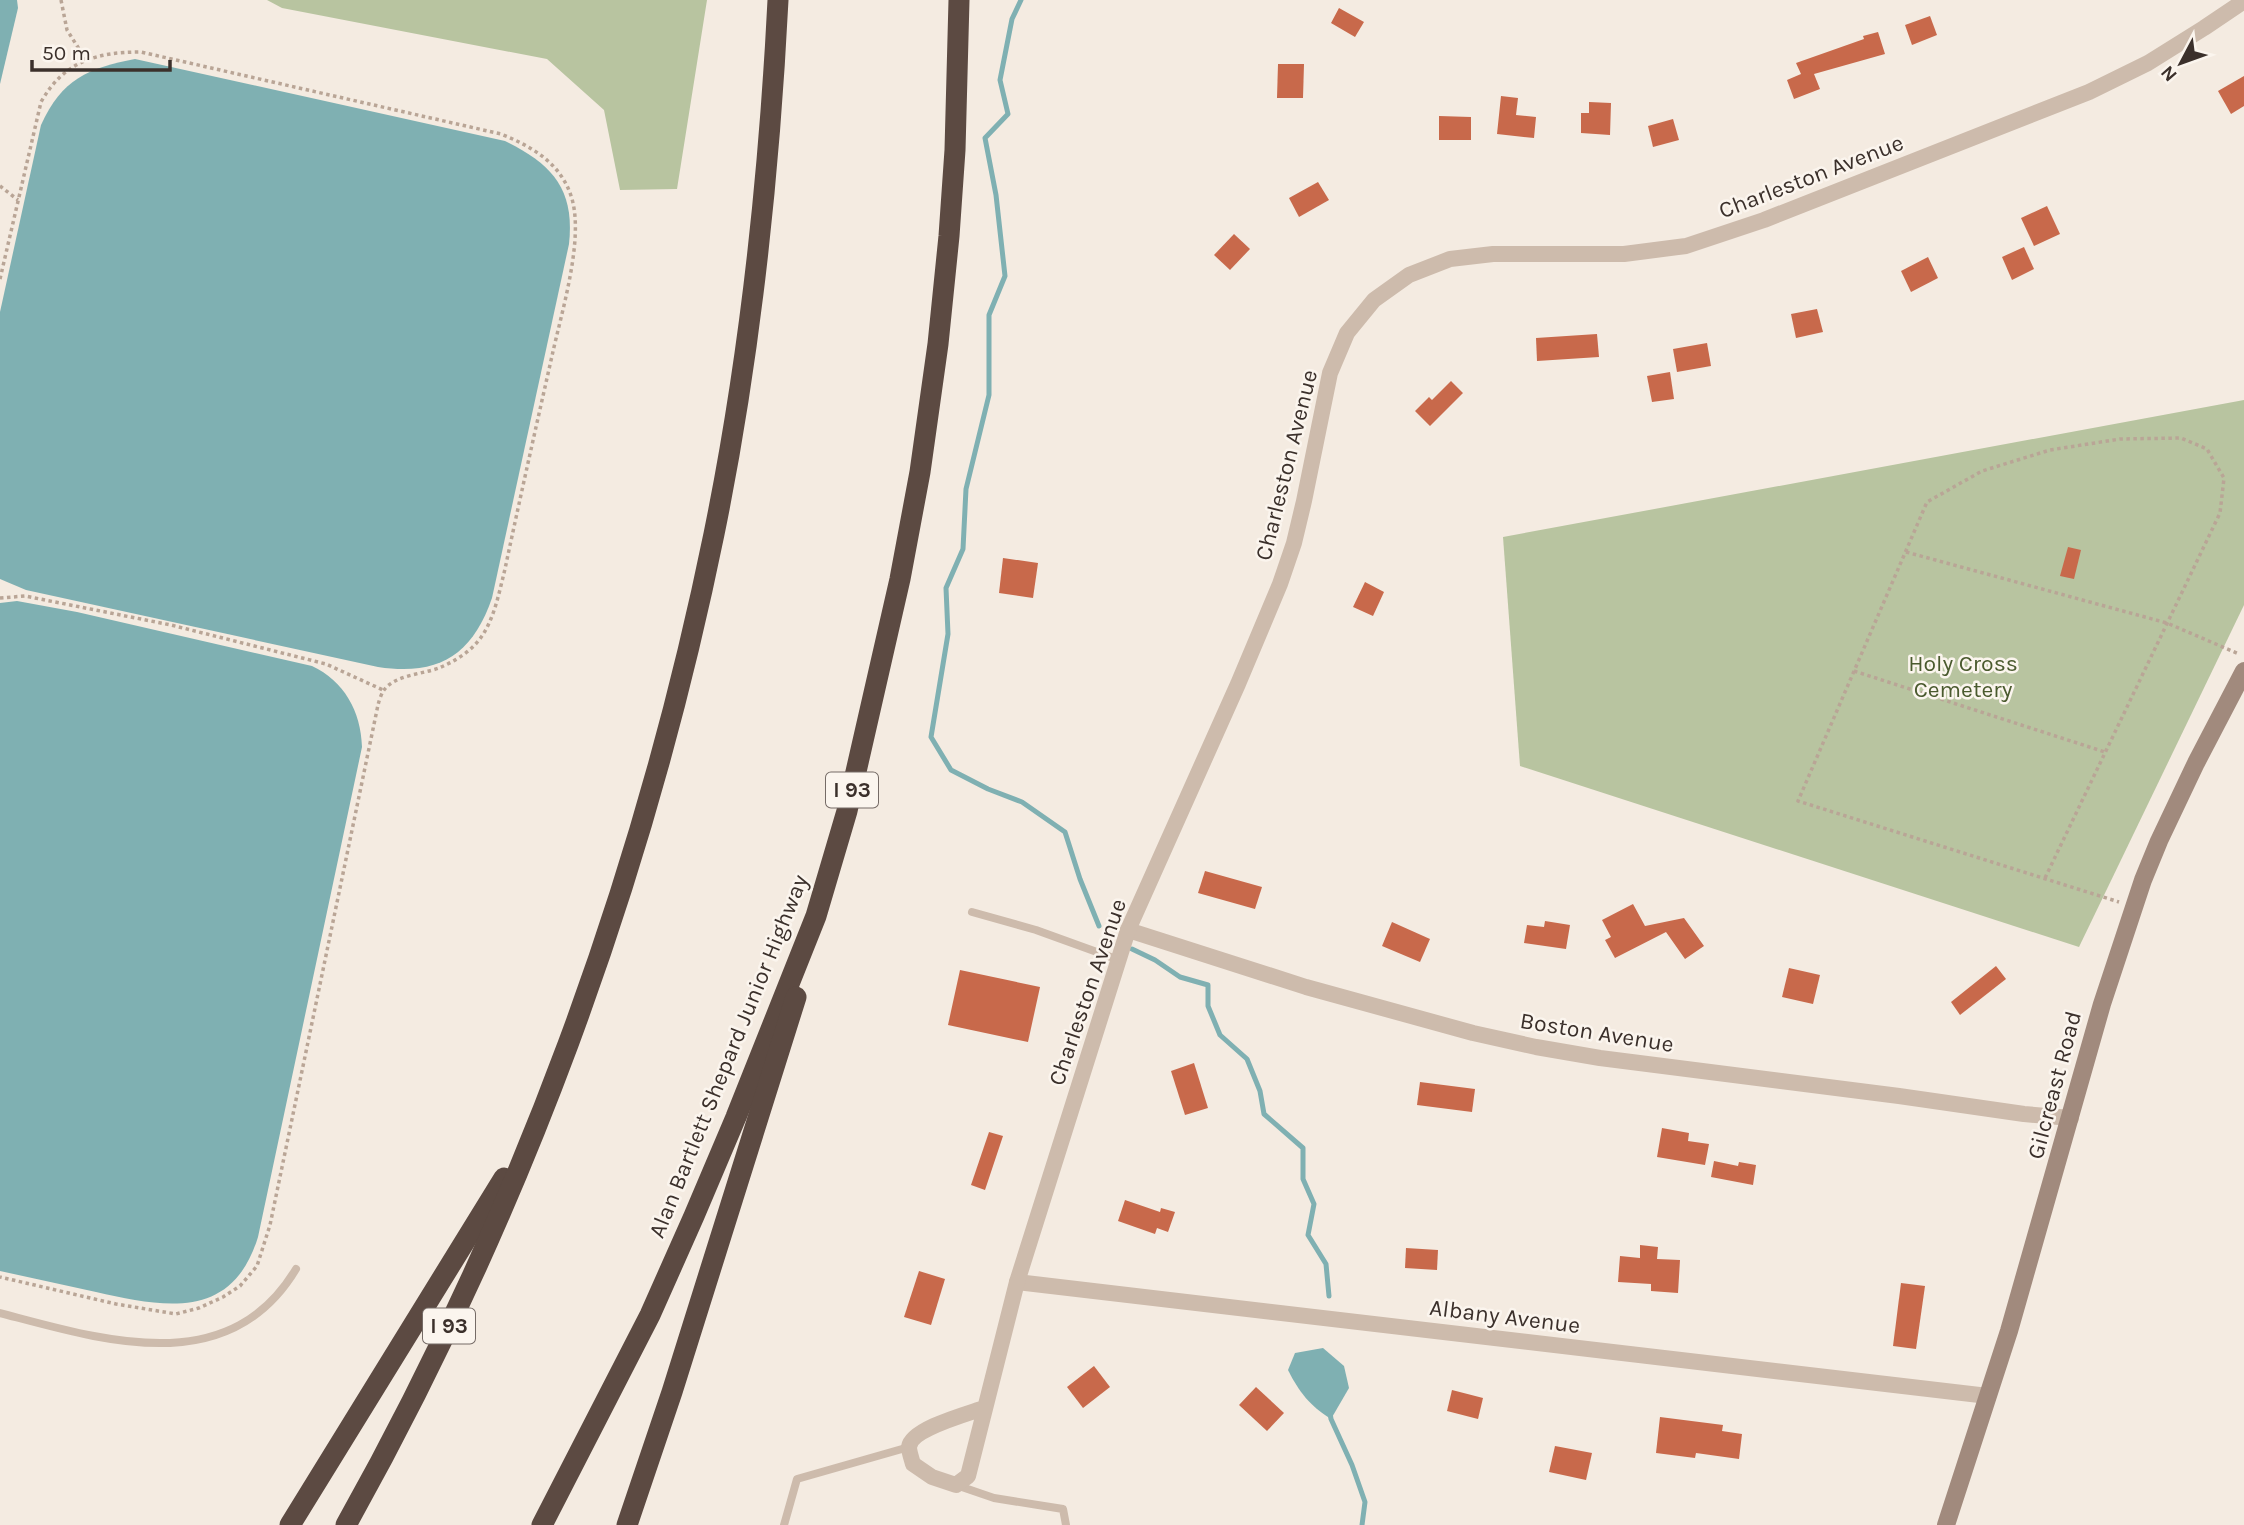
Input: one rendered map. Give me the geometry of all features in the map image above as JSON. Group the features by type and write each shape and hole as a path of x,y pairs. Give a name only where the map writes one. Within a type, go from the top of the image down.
{"highway":[{"name":"I 93","path":"346,1525 438,1349 490,1238 539,1122 590,987 632,857 669,728 715,531 738,401 757,265 770,130 778,0"},
{"name":"Alan Bartlett Shepard Junior Highway","path":"541,1525 661,1290 736,1117 816,916 847,811 900,579 920,472 938,344 955,150 959,0"},
{"path":"627,1525 791,1017 816,916"},
{"path":"290,1525 539,1122"}],"street":[{"name":"Charleston Avenue","path":"957,1485 968,1476 1017,1282 1128,930 1280,584 1304,501 1330,373 1347,333 1374,300 1409,275 1450,259 1493,254 1624,254 1686,246 1764,220 2089,92 2148,63 2244,1"},
{"name":"Gilcreast Road","path":"1946,1525 2009,1331 2102,1004 2134,906 2159,841 2244,671"},
{"name":"Boston Avenue","path":"1128,930 1306,987 1473,1033 1536,1047 1600,1058 2071,1118"},
{"name":"Albany Avenue","path":"1017,1282 1988,1396"},
{"path":"957,1485 932,1478 912,1464 909,1447 914,1437 925,1430 984,1408"}],"lane":[{"path":"972,912 1036,930 1119,960"},
{"path":"0,1313 56,1328 134,1343 173,1344 198,1341 224,1333 256,1315 283,1290 296,1269"},
{"path":"784,1525 797,1479 909,1447"},
{"path":"957,1485 994,1498 1063,1509 1066,1525"}],"path":[{"path":"61,0 67,30 86,60"},
{"path":"0,279 41,102 61,75 86,60 114,52 141,52 501,134 527,144 547,159 562,178 571,196 575,213 570,274 505,569 487,628 465,654 440,668 394,682 384,690 375,719 270,1225 257,1266 240,1286 222,1297 199,1308 176,1314 116,1304 0,1277"},
{"path":"0,187 18,200"},
{"path":"2045,878 2220,513 2224,478 2207,449 2181,438 2120,439 2050,450 1982,471 1927,502 1798,801 2134,906"},
{"path":"1905,551 2167,623 2244,656"},
{"path":"0,598 25,596 171,625 326,664 384,690"},
{"path":"1854,671 2105,752"}],"green space":[{"path":"267,0 707,0 677,189 620,190 604,110 547,59 282,8"},
{"name":"Holy Cross Cemetery","path":"2244,400 2244,605 2079,947 1520,766 1503,537"}],"water":[{"path":"0,0 17,0 18,8 0,84"},
{"path":"135,59 505,141 536,159 557,180 564,193 570,225 569,244 492,598 474,635 450,658 418,668 378,667 26,590 0,579 0,312 41,125 58,97 78,78 103,67"},
{"path":"17,601 77,612 312,666 342,689 358,721 362,747 258,1237 246,1264 231,1284 213,1296 192,1302 146,1302 0,1271 0,603"},
{"path":"1323,1348 1344,1366 1349,1388 1331,1419 1306,1398 1288,1370 1295,1353"}],"building":[{"path":"1339,8 1364,22 1355,37 1331,23"},
{"path":"1930,16 1937,35 1912,45 1905,25"},
{"path":"1878,32 1885,54 1814,74 1820,89 1794,99 1787,80 1801,74 1796,63"},
{"path":"1278,64 1304,64 1303,98 1277,98"},
{"path":"2244,76 2244,106 2231,114 2218,91"},
{"path":"1501,96 1518,98 1516,115 1536,117 1534,138 1497,134"},
{"path":"1589,102 1611,103 1610,135 1581,133 1581,113 1589,113"},
{"path":"1439,116 1471,117 1471,140 1439,140"},
{"path":"1673,119 1679,140 1653,147 1648,126"},
{"path":"1318,182 1329,200 1299,217 1289,198"},
{"path":"2047,206 2060,234 2034,246 2021,218"},
{"path":"1234,234 1250,249 1230,270 1214,255"},
{"path":"2024,247 2034,269 2012,280 2002,257"},
{"path":"1928,257 1938,278 1911,292 1901,271"},
{"path":"1817,309 1823,332 1796,338 1791,314"},
{"path":"1597,334 1599,357 1537,361 1536,338"},
{"path":"1707,343 1711,366 1677,372 1673,349"},
{"path":"1670,372 1674,399 1652,402 1647,376"},
{"path":"1451,381 1463,393 1430,426 1415,411 1429,397 1432,400"},
{"path":"2068,547 2081,550 2074,579 2060,576"},
{"path":"1003,558 1038,563 1033,598 999,593"},
{"path":"1365,582 1384,592 1373,616 1353,607"},
{"path":"1205,871 1262,887 1255,909 1198,893"},
{"path":"1633,904 1645,926 1684,918 1704,946 1685,959 1666,932 1615,958 1605,940 1611,937 1602,920"},
{"path":"1545,921 1570,925 1566,949 1524,943 1527,925 1544,927"},
{"path":"1392,922 1430,939 1420,962 1382,946"},
{"path":"1996,966 2006,979 1960,1015 1951,1002"},
{"path":"1789,968 1820,975 1813,1004 1782,997"},
{"path":"960,970 1040,987 1028,1042 948,1025"},
{"path":"1194,1063 1208,1108 1185,1115 1171,1071"},
{"path":"1420,1082 1475,1089 1472,1112 1417,1105"},
{"path":"1662,1128 1689,1133 1688,1141 1709,1144 1705,1165 1657,1157"},
{"path":"989,1132 1003,1136 985,1190 971,1185"},
{"path":"1714,1161 1738,1166 1739,1162 1756,1165 1753,1185 1711,1177"},
{"path":"1125,1200 1160,1212 1161,1208 1175,1212 1168,1232 1157,1228 1155,1234 1118,1221"},
{"path":"1640,1245 1658,1247 1657,1259 1680,1260 1678,1293 1651,1291 1651,1284 1618,1282 1620,1256 1640,1258"},
{"path":"1406,1248 1438,1250 1437,1270 1405,1268"},
{"path":"919,1271 945,1279 931,1325 904,1317"},
{"path":"1901,1283 1925,1286 1916,1349 1893,1346"},
{"path":"1094,1366 1110,1387 1083,1408 1067,1387"},
{"path":"1256,1387 1284,1413 1267,1431 1239,1405"},
{"path":"1452,1390 1483,1398 1478,1419 1447,1411"},
{"path":"1660,1417 1723,1425 1722,1431 1742,1434 1739,1459 1696,1453 1695,1458 1656,1453"},
{"path":"1555,1446 1592,1453 1586,1480 1549,1472"}],"waterway":[{"path":"1021,0 1012,19 1000,80 1008,114 985,138 996,195 1005,276 989,315 989,395 966,489 963,549 946,588 948,634 931,737 951,770 988,789 1022,802 1065,832 1099,926"},
{"path":"1132,949 1180,977 1208,985 1208,1006 1220,1035 1247,1059 1260,1091 1264,1114 1303,1148 1303,1179 1314,1204 1308,1235 1326,1264 1329,1296"},
{"path":"1330,1413 1365,1502 1362,1525"}]}
